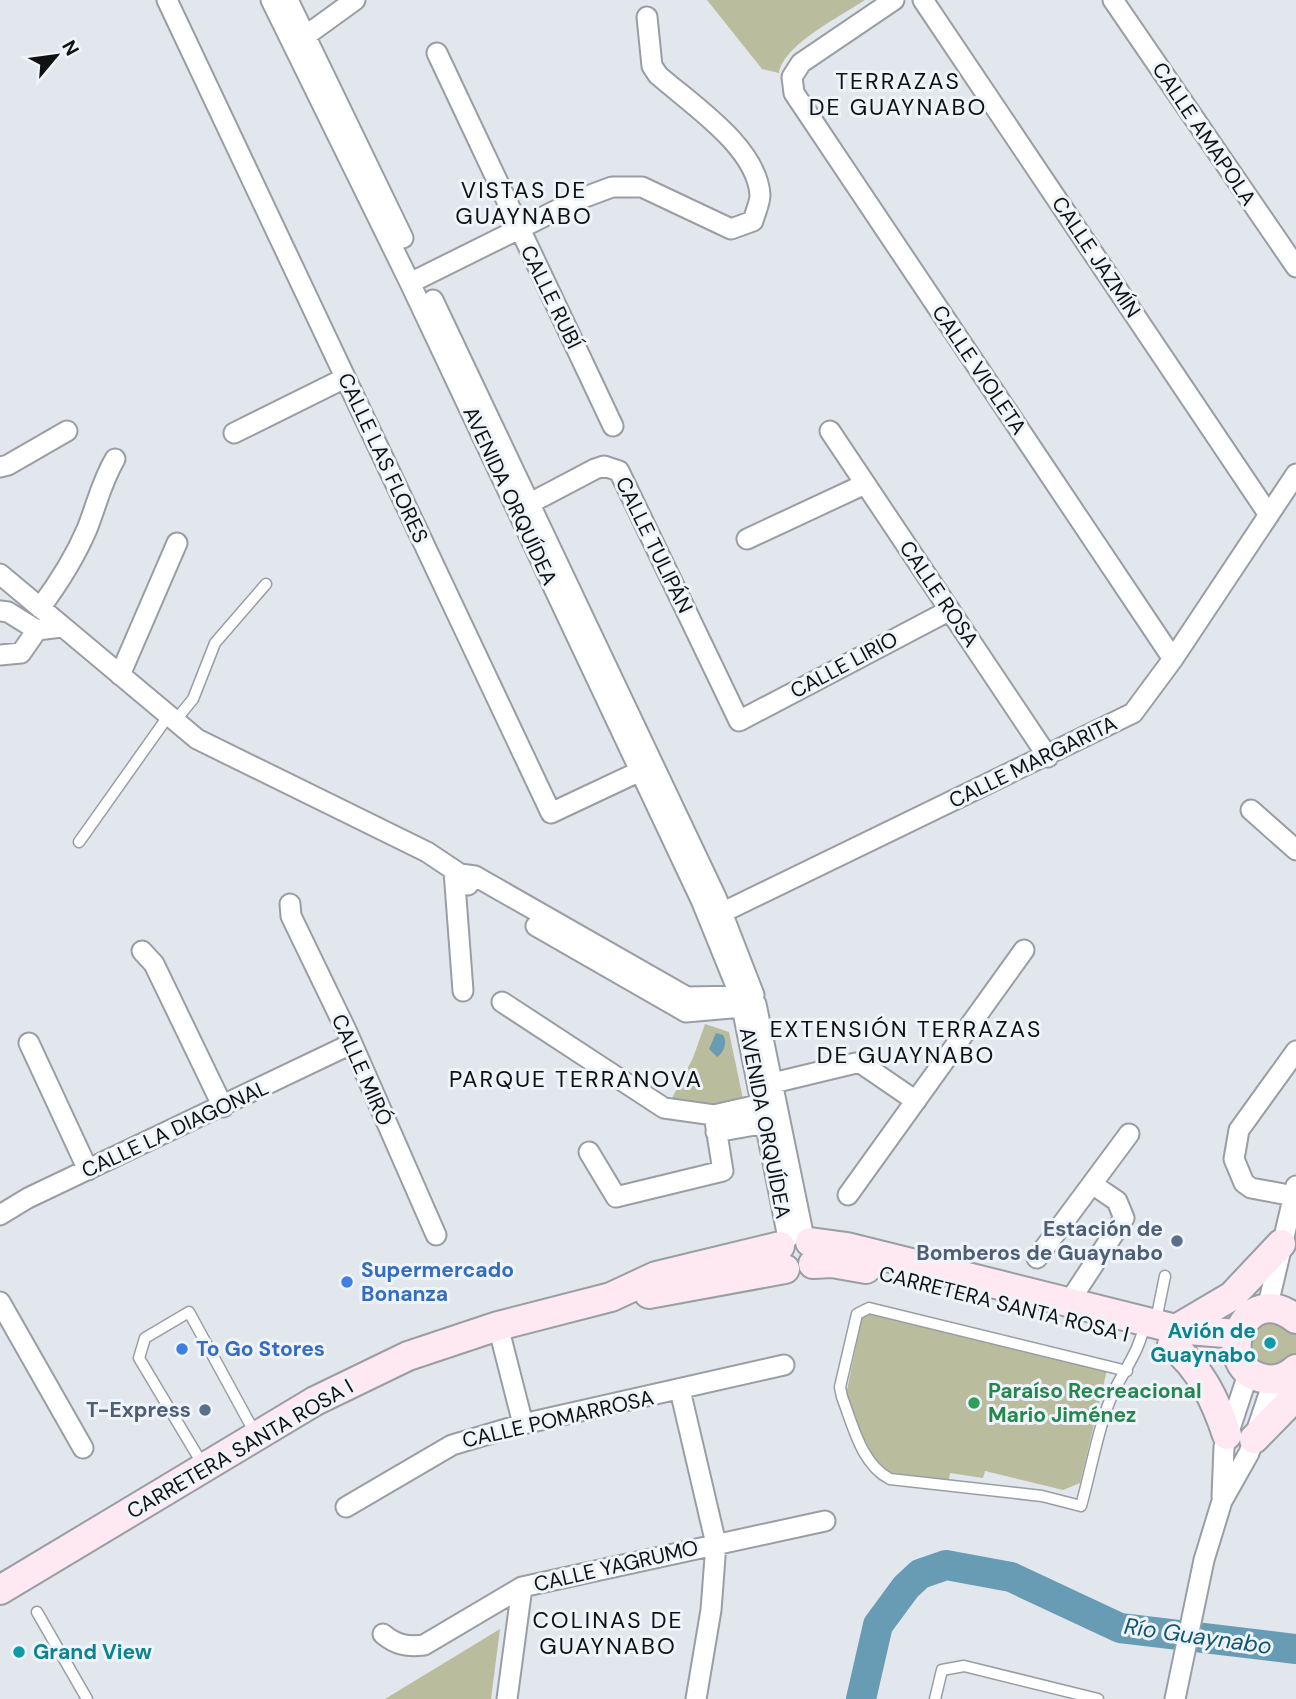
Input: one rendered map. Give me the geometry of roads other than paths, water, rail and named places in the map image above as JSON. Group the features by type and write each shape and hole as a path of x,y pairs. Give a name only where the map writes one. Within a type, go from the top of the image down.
{"street":[{"name":"CALLE LAS FLORES","path":"167,0 551,813 646,768"},
{"name":"AVENIDA ORQUÍDEA","path":"271,0 300,40"},
{"name":"AVENIDA ORQUÍDEA","path":"288,0 300,40 716,915 748,1001 773,1083 797,1249"},
{"path":"300,40 355,0"},
{"name":"CALLE VIOLETA","path":"894,0 801,63 792,77 794,93 1173,659"},
{"name":"CALLE JAZMÍN","path":"923,0 1269,515"},
{"name":"CALLE AMAPOLA","path":"1113,0 1296,267"},
{"path":"416,280 595,192 626,186 642,187 731,229 753,221 760,198 751,164 738,146 658,75 652,66 647,17"},
{"name":"CALLE RUBÍ","path":"437,53 518,230 613,426"},
{"path":"234,433 345,378"},
{"path":"0,467 66,431"},
{"name":"CALLE ROSA","path":"830,431 1048,757"},
{"path":"40,608 56,586 87,528 100,484 116,458"},
{"name":"CALLE TULIPÁN","path":"523,507 595,469 604,466 619,471 739,721"},
{"name":"CALLE MARGARITA","path":"716,915 1048,757 1133,713 1173,659 1296,474"},
{"path":"747,539 865,484"},
{"path":"120,676 177,543"},
{"path":"0,574 197,739 408,842 457,873 471,888 679,1009 701,1013 748,1001"},
{"name":"CALLE LIRIO","path":"739,721 950,610"},
{"path":"0,611 8,612 37,630 61,627"},
{"path":"0,655 20,653 37,630"},
{"path":"1251,810 1295,846"},
{"path":"457,873 463,991"},
{"name":"CALLE MIRÓ","path":"290,904 291,916 436,1236"},
{"path":"848,1195 1024,950"},
{"path":"142,951 154,964 223,1107"},
{"name":"AVENIDA ORQUÍDEA","path":"748,1001 764,1113 797,1249"},
{"path":"502,1002 664,1108 715,1124 764,1113"},
{"path":"29,1043 88,1170"},
{"name":"CALLE LA DIAGONAL","path":"0,1215 351,1044"},
{"path":"1267,1309 1295,1191 1251,1188 1244,1183 1234,1159 1239,1130 1296,1051"},
{"path":"773,1083 856,1063 862,1064 916,1101"},
{"path":"589,1152 616,1197 723,1171 715,1124"},
{"path":"1037,1258 1129,1134"},
{"path":"1069,1302 1124,1218 1117,1201 1092,1184"},
{"path":"1176,1693 1204,1560 1222,1501 1250,1453 1190,1363 1158,1332 1222,1304 1258,1272 1281,1244"},
{"name":"CARRETERA SANTA ROSA I","path":"0,1590 315,1401 408,1356 498,1326 611,1297 660,1294 797,1249 847,1247 1069,1302 1158,1332 1258,1361"},
{"name":"CARRETERA SANTA ROSA I","path":"797,1249 848,1265 1158,1332"},
{"path":"0,1303 83,1448"},
{"path":"1241,1437 1258,1361 1248,1318 1267,1309 1296,1316"},
{"path":"498,1326 523,1424"},
{"path":"1241,1437 1258,1361"},
{"name":"CALLE POMARROSA","path":"346,1507 452,1445 523,1424 784,1365"},
{"path":"680,1390 716,1544 711,1610 696,1699"},
{"path":"1222,1501 1224,1447 1296,1396"},
{"name":"CALLE YAGRUMO","path":"383,1634 394,1643 409,1647 424,1645 522,1587 825,1521"},
{"path":"507,1699 522,1587"}],"lane":[{"path":"79,842 172,718 193,699 215,643 266,584"},
{"path":"1126,1371 869,1308 857,1314 840,1387 867,1458 873,1468 890,1479 1042,1496 1081,1506 1113,1392 1126,1371 1158,1332 1165,1276"},
{"path":"205,1467 139,1358 145,1338 188,1312 257,1436"},
{"path":"37,1612 87,1699"},
{"path":"935,1699 942,1670 964,1666 1098,1699"}],"water":[{"path":"716,1033 723,1035 725,1041 723,1050 717,1057 709,1049"}],"waterway":[{"name":"Río Guaynabo","path":"861,1699 878,1625 906,1587 920,1574 946,1565 1011,1577 1120,1628 1296,1649"}],"place":[{"name":"Estación de Bomberos de Guaynabo","path":"1177,1241"},
{"name":"Supermercado Bonanza","path":"347,1282"},
{"name":"Avión de Guaynabo","path":"1270,1343"},
{"name":"To Go Stores","path":"182,1349"},
{"name":"Paraíso Recreacional Mario Jiménez","path":"974,1403"},
{"name":"T-Express","path":"205,1410"},
{"name":"Grand View","path":"19,1652"}],"district":[{"name":"TERRAZAS DE GUAYNABO","path":"898,94"},
{"name":"VISTAS DE GUAYNABO","path":"524,203"},
{"name":"EXTENSIÓN TERRAZAS DE GUAYNABO","path":"906,1042"},
{"name":"PARQUE TERRANOVA","path":"576,1079"},
{"name":"COLINAS DE GUAYNABO","path":"608,1633"}]}
